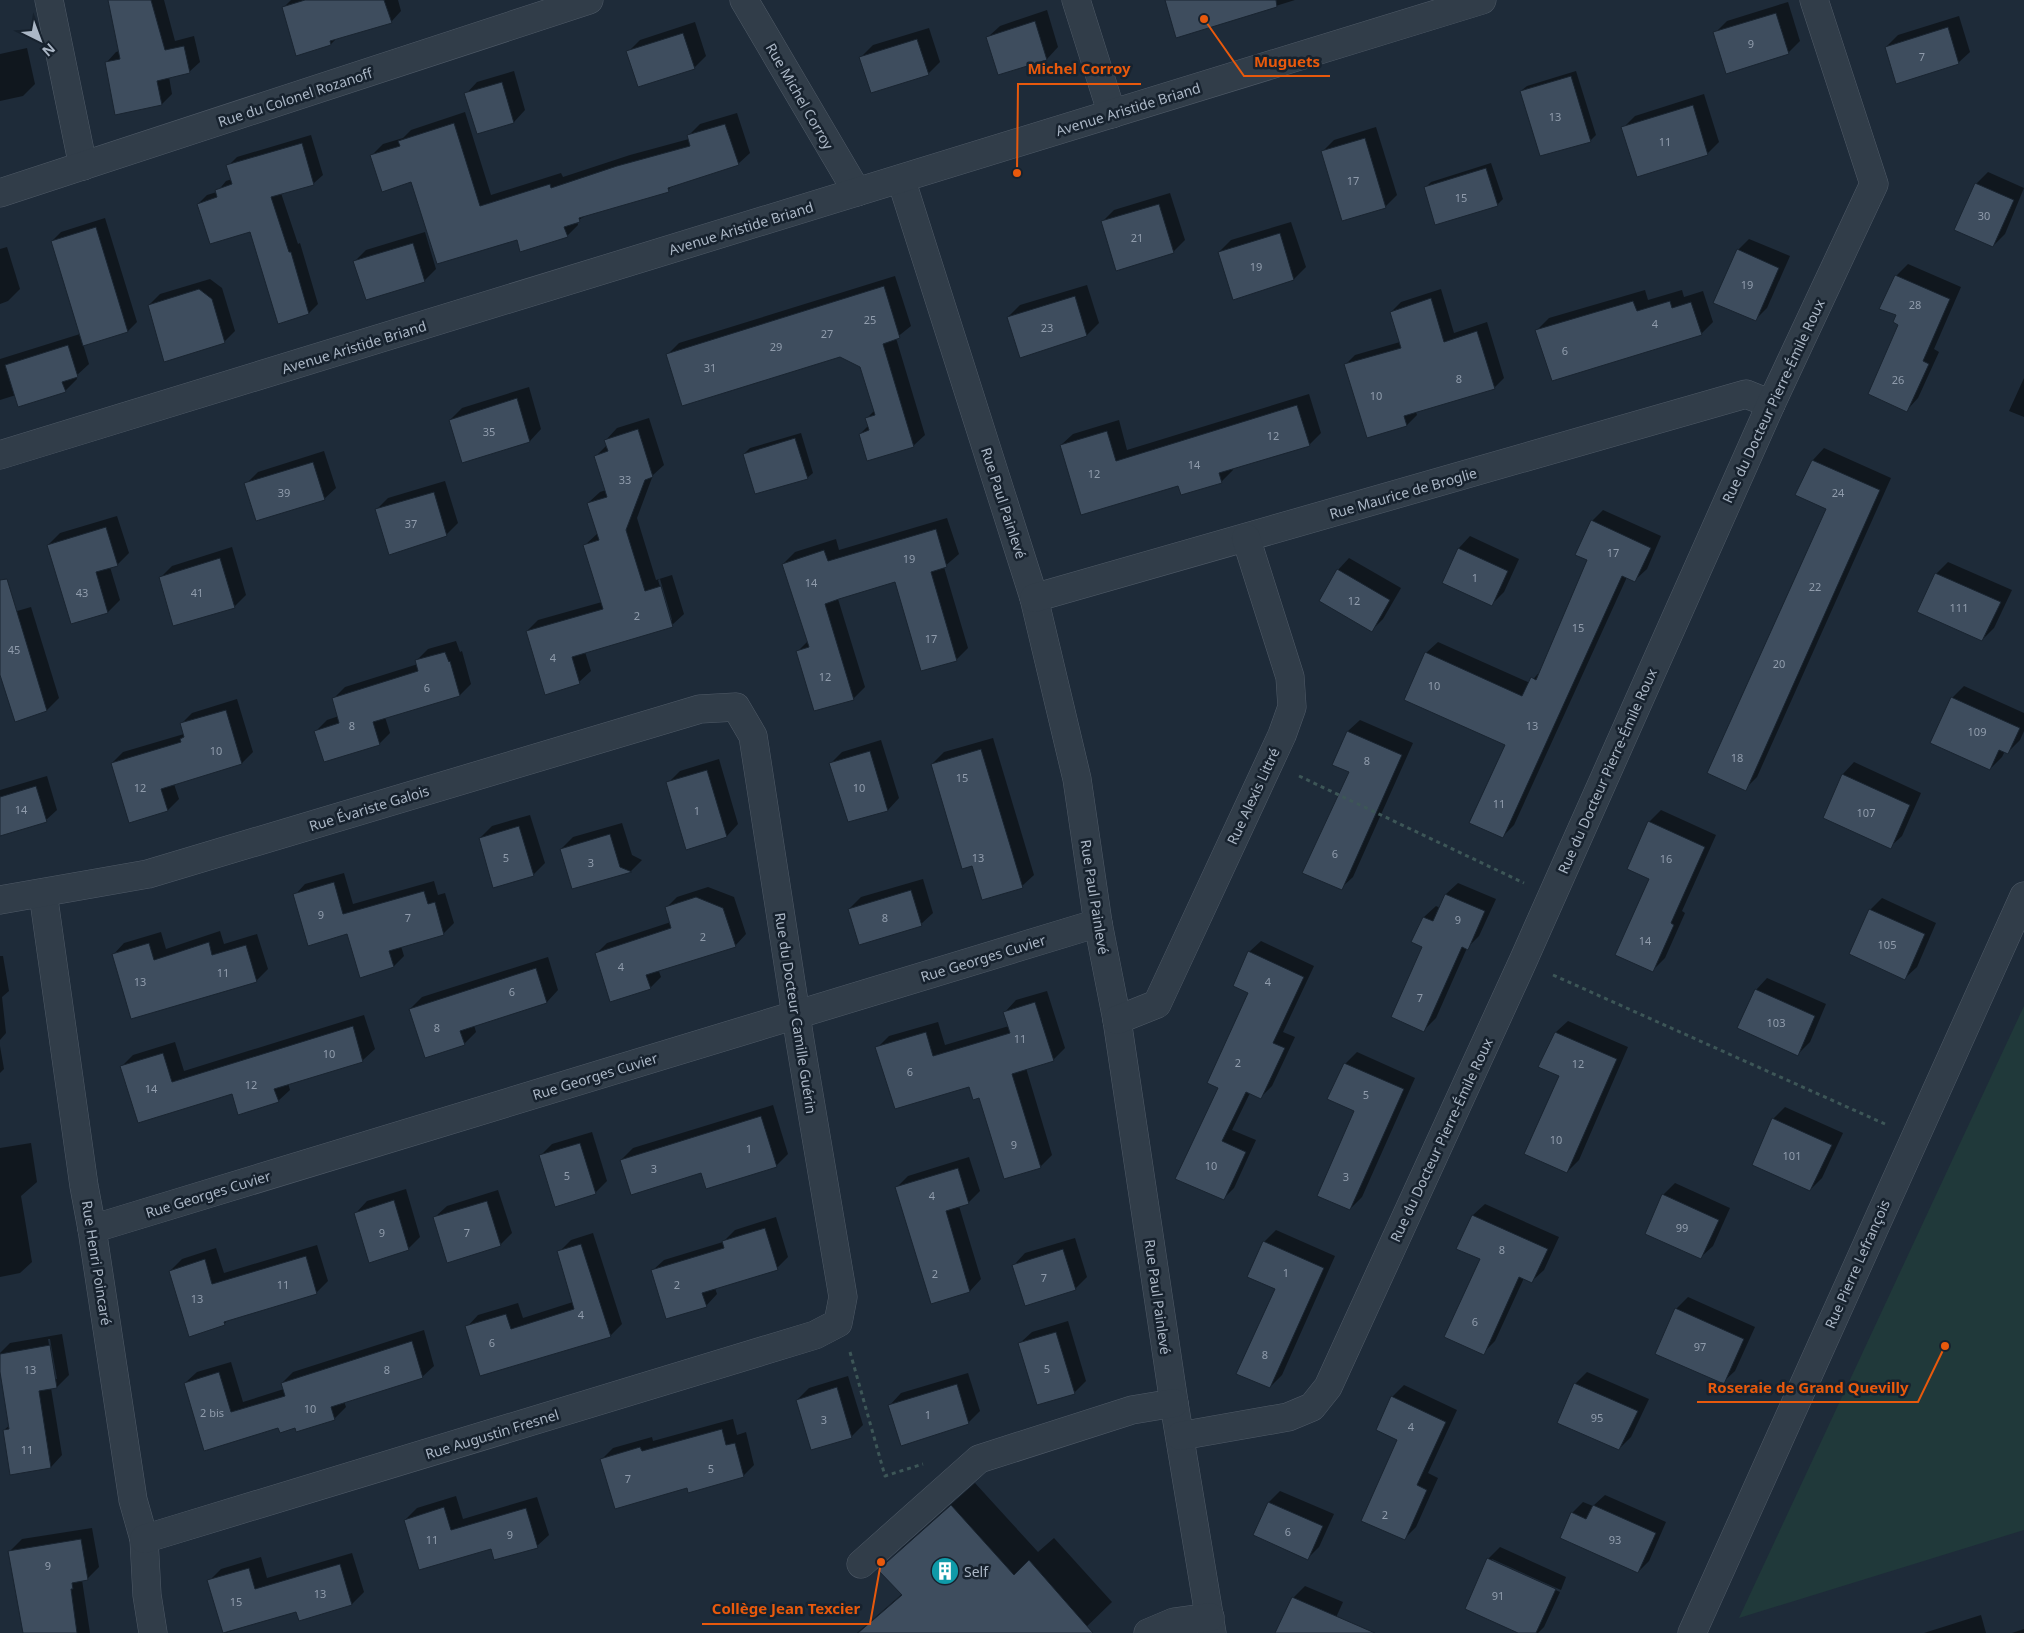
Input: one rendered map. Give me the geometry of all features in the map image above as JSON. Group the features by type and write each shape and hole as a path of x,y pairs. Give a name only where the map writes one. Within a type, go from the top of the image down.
{"street":[{"path":"49,0 83,166"},
{"name":"Rue du Colonel Rozanoff","path":"0,193 589,0"},
{"name":"Rue Michel Corroy","path":"744,0 857,192"},
{"path":"1076,0 1112,114"},
{"name":"Avenue Aristide Briand","path":"0,455 1482,0"},
{"name":"Rue du Docteur Pierre-Émile Roux","path":"1180,1436 1288,1417 1312,1407 1328,1387 1523,961 1771,404 1874,184 1814,0"},
{"name":"Rue Paul Painlevé","path":"901,179 1034,598 1077,779 1098,923 1116,1020 1174,1403 1211,1625"},
{"name":"Rue Maurice de Broglie","path":"1034,598 1746,394 1771,404"},
{"name":"Rue Alexis Littré","path":"1116,1020 1157,1004 1292,707 1290,677 1246,538"},
{"name":"Rue Évariste Galois","path":"0,900 148,874 700,709 736,707"},
{"name":"Rue du Docteur Camille Guérin","path":"736,707 753,736 796,1015 843,1297 838,1324"},
{"name":"Rue Henri Poincaré","path":"43,893 84,1186 134,1500 144,1540 147,1595 153,1633"},
{"name":"Rue Pierre Lefrançois","path":"1692,1633 1914,1136 2024,896"},
{"name":"Rue Georges Cuvier","path":"92,1229 1098,923"},
{"name":"Rue Augustin Fresnel","path":"144,1540 815,1336 838,1324"},
{"path":"861,1564 979,1459 1132,1410 1174,1403"},
{"path":"1148,1633 1174,1622 1211,1625"}],"path":[{"path":"1269,761 1552,896"},
{"path":"1523,961 1914,1136"},
{"path":"838,1324 848,1343 885,1476 958,1452 971,1466"}],"green space":[{"path":"2024,1006 2024,1530 1739,1618"}],"building":[{"path":"108,0 151,0 165,50 184,46 190,73 157,81 162,105 115,115 105,62 120,59"},
{"path":"305,0 384,0 392,23 330,41 331,45 296,56 282,7"},
{"path":"1165,0 1276,0 1277,7 1176,38"},
{"path":"1776,13 1789,54 1726,74 1713,32"},
{"path":"1035,21 1047,60 998,75 986,37"},
{"path":"1948,27 1959,64 1896,84 1885,47"},
{"path":"683,33 695,69 638,87 626,51"},
{"path":"917,39 929,75 871,93 859,57"},
{"path":"1571,76 1591,142 1540,156 1520,91"},
{"path":"502,82 514,123 477,134 464,93"},
{"path":"1693,105 1708,155 1637,177 1621,127"},
{"path":"454,123 480,206 550,184 551,188 617,166 690,146 687,135 725,124 739,165 668,188 669,192 579,218 580,222 564,227 568,237 520,252 517,240 437,264 411,182 382,192 370,155 400,146 398,141"},
{"path":"1365,138 1386,208 1342,221 1321,151"},
{"path":"302,143 314,185 271,197 289,252 291,252 309,314 278,324 250,232 210,244 197,204 217,197 215,190 232,184 226,165"},
{"path":"1486,168 1498,206 1435,225 1424,187"},
{"path":"1975,183 2014,200 1993,247 1954,230"},
{"path":"1159,204 1174,253 1116,271 1101,221"},
{"path":"96,227 128,332 83,346 51,241"},
{"path":"1280,233 1294,280 1233,300 1218,252"},
{"path":"413,243 425,282 366,300 353,261"},
{"path":"1737,249 1779,268 1756,321 1713,303"},
{"path":"1895,275 1950,299 1923,361 1929,364 1907,412 1868,394 1898,325 1893,322 1896,315 1879,309"},
{"path":"884,286 900,338 883,344 914,447 867,461 859,434 869,430 865,418 875,415 860,367 840,357 682,406 666,354"},
{"path":"199,289 212,299 225,343 164,362 148,305"},
{"path":"1075,296 1087,336 1020,358 1007,317"},
{"path":"1431,298 1444,342 1477,331 1495,389 1404,416 1407,426 1367,438 1344,364 1401,348 1390,312"},
{"path":"1633,301 1637,311 1670,301 1672,308 1691,302 1702,335 1552,381 1535,330"},
{"path":"68,345 78,377 62,382 66,392 18,407 5,365"},
{"path":"517,398 530,442 462,463 449,420"},
{"path":"1297,405 1310,446 1219,473 1222,483 1181,495 1178,486 1081,515 1060,445 1107,431 1116,461"},
{"path":"638,429 653,477 645,480 626,530 645,591 661,586 673,627 572,657 580,684 545,695 526,631 603,609 583,545 599,540 587,503 607,497 594,456 608,451 604,440"},
{"path":"795,438 808,479 755,494 743,454"},
{"path":"1812,460 1880,490 1746,791 1707,773 1826,509 1795,495"},
{"path":"313,462 325,500 256,521 244,483"},
{"path":"434,492 447,536 389,555 375,509"},
{"path":"1591,520 1651,548 1635,582 1622,576 1503,838 1469,823 1505,745 1404,700 1425,652 1522,696 1531,677 1536,680 1587,560 1575,555"},
{"path":"106,527 118,566 96,572 108,613 71,624 47,545"},
{"path":"936,529 947,567 931,572 957,661 921,671 895,582 839,599 825,604 854,700 814,711 796,651 809,647 782,564 824,550 828,561"},
{"path":"1458,548 1508,571 1492,606 1442,583"},
{"path":"220,558 235,608 173,626 159,577"},
{"path":"1337,569 1390,600 1372,632 1319,601"},
{"path":"1935,573 2001,602 1982,641 1917,612"},
{"path":"7,579 47,711 15,722 0,675 0,580"},
{"path":"445,652 450,661 460,696 373,722 380,745 324,762 314,731 339,723 332,698 418,671 415,660"},
{"path":"1951,697 2020,728 2008,754 1999,750 1990,770 1930,743"},
{"path":"226,710 242,764 161,789 168,811 129,823 111,763 181,742 180,739 184,737 180,723"},
{"path":"1347,731 1402,755 1342,890 1302,873 1349,772 1332,765"},
{"path":"981,749 1023,888 982,900 972,866 962,869 931,764"},
{"path":"870,751 888,811 848,822 829,763"},
{"path":"707,770 727,837 686,850 666,782"},
{"path":"1842,774 1910,805 1891,849 1823,818"},
{"path":"36,786 47,822 0,836 0,797"},
{"path":"1648,821 1705,847 1671,923 1674,925 1653,972 1615,955 1649,879 1627,869"},
{"path":"519,826 534,876 493,888 479,838"},
{"path":"610,834 620,867 632,872 572,889 560,849"},
{"path":"334,882 343,914 424,891 428,904 435,902 444,935 389,951 394,967 360,978 347,934 308,946 293,894"},
{"path":"911,890 922,926 859,945 848,909"},
{"path":"1445,894 1485,911 1468,950 1462,947 1424,1032 1391,1017 1422,947 1411,942 1423,917 1433,921"},
{"path":"696,897 723,908 736,947 646,975 651,989 610,1002 595,953 671,928 665,907"},
{"path":"1869,909 1925,934 1905,980 1849,954"},
{"path":"209,942 212,955 246,945 257,982 131,1019 112,954 149,943 154,960"},
{"path":"1248,951 1304,977 1273,1043 1285,1048 1261,1099 1246,1092 1222,1141 1246,1152 1224,1200 1175,1179 1218,1088 1207,1083 1248,993 1233,986"},
{"path":"536,968 547,1003 460,1031 465,1045 425,1058 409,1009"},
{"path":"1755,989 1815,1016 1798,1056 1737,1028"},
{"path":"1035,1002 1054,1061 1012,1074 1041,1168 1004,1179 979,1098 973,1100 969,1087 895,1109 875,1047 926,1032 933,1056 1010,1033 1003,1012"},
{"path":"353,1026 363,1062 274,1089 279,1102 238,1115 232,1094 138,1123 120,1066 163,1053 172,1082"},
{"path":"1555,1032 1617,1059 1567,1173 1524,1154 1559,1076 1538,1067"},
{"path":"1344,1063 1404,1089 1350,1210 1317,1196 1354,1111 1327,1099"},
{"path":"761,1116 777,1167 706,1189 701,1173 631,1195 620,1160"},
{"path":"1772,1118 1832,1145 1810,1191 1752,1165"},
{"path":"580,1143 596,1194 555,1207 539,1155"},
{"path":"958,1168 969,1204 946,1211 970,1292 931,1304 895,1187"},
{"path":"1662,1194 1719,1220 1701,1259 1645,1234"},
{"path":"394,1200 409,1250 369,1263 354,1213"},
{"path":"487,1201 501,1246 447,1263 433,1217"},
{"path":"1472,1215 1548,1249 1532,1283 1519,1277 1484,1355 1444,1337 1480,1259 1456,1249"},
{"path":"765,1228 778,1270 702,1293 707,1307 666,1319 651,1270 724,1248 722,1241"},
{"path":"1263,1241 1324,1268 1270,1388 1236,1374 1275,1289 1247,1277"},
{"path":"581,1244 611,1337 480,1376 465,1326 506,1314 511,1329 574,1309 557,1251"},
{"path":"1063,1249 1076,1290 1025,1306 1012,1265"},
{"path":"306,1256 317,1294 224,1322 225,1325 189,1337 169,1271 205,1259 212,1284"},
{"path":"1675,1308 1744,1339 1724,1384 1655,1354"},
{"path":"1056,1332 1075,1394 1037,1405 1018,1343"},
{"path":"412,1341 423,1378 331,1407 335,1420 296,1432 295,1428 280,1433 278,1428 204,1451 184,1383 219,1372 231,1412 285,1396 281,1383"},
{"path":"50,1345 57,1388 39,1391 51,1468 10,1475 3,1430 9,1429 0,1372 0,1354"},
{"path":"1574,1383 1638,1411 1619,1450 1557,1423"},
{"path":"957,1384 969,1424 901,1446 888,1405"},
{"path":"837,1387 852,1438 811,1450 796,1400"},
{"path":"1391,1396 1446,1422 1417,1485 1427,1490 1405,1540 1361,1521 1397,1440 1376,1430"},
{"path":"722,1429 726,1445 735,1443 744,1477 688,1493 687,1488 615,1509 600,1459 640,1447 642,1451"},
{"path":"1268,1502 1323,1526 1308,1560 1253,1535"},
{"name":"Self","path":"951,1505 1014,1575 1029,1560 1093,1633 858,1633 902,1595 878,1570"},
{"path":"1593,1505 1656,1533 1638,1573 1560,1538 1571,1512 1586,1519"},
{"path":"444,1507 451,1530 526,1508 538,1548 494,1560 491,1549 419,1570 404,1520"},
{"path":"81,1539 88,1580 72,1583 73,1589 71,1589 77,1633 23,1633 8,1551"},
{"path":"1487,1558 1556,1589 1536,1633 1518,1633 1465,1609"},
{"path":"340,1564 352,1605 299,1621 296,1612 223,1633 207,1580 249,1568 255,1589"},
{"path":"1292,1597 1375,1633 1275,1633"}],"place":[{"name":"Muguets","path":"1204,19"},
{"name":"Michel Corroy","path":"1017,173"},
{"name":"Roseraie de Grand Quevilly","path":"1945,1346"},
{"name":"Collège Jean Texcier","path":"881,1562"},
{"name":"Self","path":"945,1571"}]}
